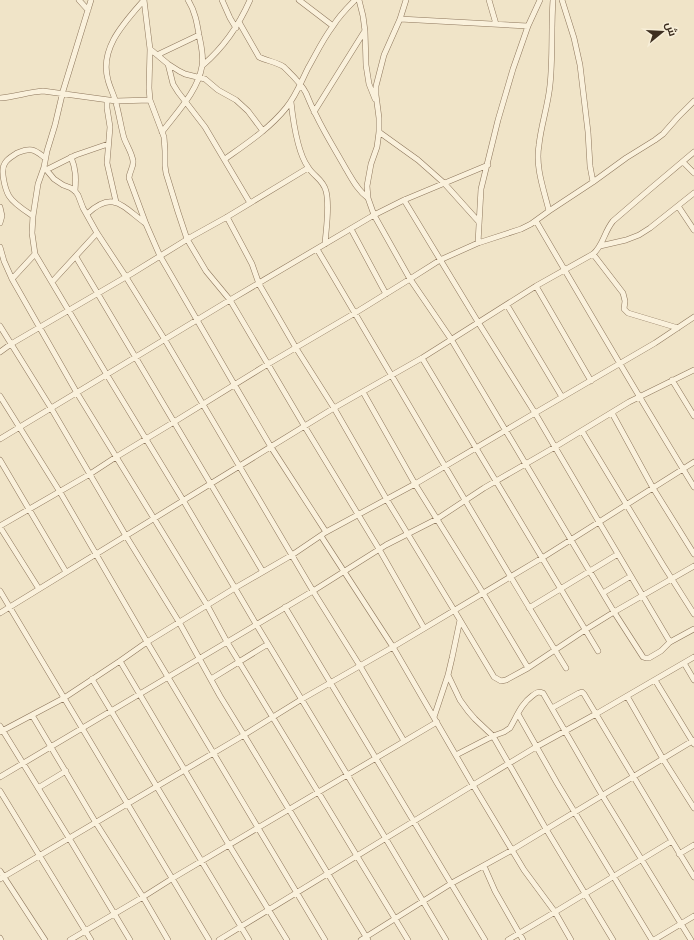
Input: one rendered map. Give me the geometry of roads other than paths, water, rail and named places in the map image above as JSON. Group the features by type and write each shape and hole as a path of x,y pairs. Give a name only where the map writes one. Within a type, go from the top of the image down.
{"street":[{"path":"79,0 88,10"},
{"path":"92,0 62,94 45,158 45,168 38,184 32,233 35,254 446,940"},
{"path":"144,0 150,49 150,100 165,143 166,173 187,239 206,272 230,300 379,549 424,628"},
{"path":"144,0 116,34 110,46 106,69 107,79 116,101 124,140 134,163 129,174 129,178 160,256 271,446 326,532"},
{"path":"222,0 236,28"},
{"path":"202,65 228,40 236,28 250,0"},
{"path":"299,0 333,26"},
{"path":"225,159 276,120 291,102 333,26 355,0"},
{"path":"359,0 365,31 366,65 369,84 377,105"},
{"path":"406,0 400,19 384,55 376,86 379,132 377,147 371,164 367,186 368,198 374,215 410,278 451,339 570,540 643,657 649,658 663,650 670,642 694,630"},
{"path":"489,0 496,24"},
{"path":"478,243 481,189 498,120 513,69 528,26 540,0"},
{"path":"549,211 538,159 538,146 550,85 551,35 554,0"},
{"path":"562,0 574,38 580,66 593,182"},
{"path":"162,132 195,87 202,65 202,52 197,23 191,1"},
{"path":"400,19 528,26"},
{"path":"239,22 259,57 279,64 300,84 328,138 356,186 368,198"},
{"path":"314,112 365,31"},
{"path":"157,55 199,35"},
{"path":"150,49 168,64 185,74 205,79 218,90 236,100 248,111 263,131"},
{"path":"168,64 173,84 205,127 250,203"},
{"path":"0,98 43,91 116,101 150,100"},
{"path":"107,100 110,123 108,169 116,202"},
{"path":"38,589 0,527 90,474 234,384 355,313 440,260 478,243 521,229 531,224 626,158 656,140 694,101"},
{"path":"291,102 293,124 301,151 308,168 323,183 326,190 328,207 325,244"},
{"path":"379,132 418,160 444,183 479,222"},
{"path":"45,168 108,144"},
{"path":"33,216 9,197 2,178 4,164 8,158 27,150 33,150 45,158"},
{"path":"0,613 271,446 422,358 536,286 592,254 600,246 608,227 613,222 648,190 694,152"},
{"path":"71,157 76,177 75,191"},
{"path":"683,162 694,173"},
{"path":"0,439 374,215 404,200 488,165"},
{"path":"45,168 54,179 75,191 97,233 165,340 313,591 360,666 404,741"},
{"path":"0,352 11,344 308,168"},
{"path":"600,246 626,240 639,235 694,193"},
{"path":"404,200 535,413 670,642"},
{"path":"87,214 96,206 108,202 116,202 146,224"},
{"path":"678,206 694,230"},
{"path":"0,207 2,216 0,223"},
{"path":"227,217 252,264 258,284 334,408 387,500 494,677 501,681 506,680 528,668 614,612 694,566"},
{"path":"536,220 694,487"},
{"path":"351,229 386,294"},
{"path":"52,282 97,233"},
{"path":"0,246 4,261 12,279 77,393 207,605 272,718 358,856 408,940"},
{"path":"317,249 465,501 566,668"},
{"path":"12,279 35,254"},
{"path":"592,254 623,293 625,311 678,328"},
{"path":"76,257 263,572"},
{"path":"536,286 591,381"},
{"path":"506,305 562,397"},
{"path":"130,940 69,838 1,730 64,698 147,642 292,555 326,532 416,484 620,364 694,317"},
{"path":"0,326 51,408 126,536 179,622 211,679 328,874 365,939 422,901 512,850 574,811 693,742 655,680"},
{"path":"422,358 598,651"},
{"path":"0,777 313,591 379,549 437,519 496,481 640,396 694,370"},
{"path":"672,380 694,416"},
{"path":"363,392 416,484 528,668"},
{"path":"0,396 60,492 147,642 325,940"},
{"path":"612,413 653,488 694,554"},
{"path":"582,431 694,614"},
{"path":"0,460 28,510 66,572"},
{"path":"2,878 542,558 627,505 682,468 694,462"},
{"path":"321,536 393,647 524,870 555,912 571,940"},
{"path":"529,608 618,554"},
{"path":"603,593 631,576"},
{"path":"0,591 83,727 127,804 209,940"},
{"path":"285,607 485,940"},
{"path":"70,940 404,741 435,720 448,675 460,620"},
{"path":"211,679 268,644"},
{"path":"219,940 536,747 694,657"},
{"path":"120,661 184,771 287,940"},
{"path":"684,663 694,680"},
{"path":"448,675 460,700 468,711 493,736 508,764 613,940"},
{"path":"92,679 249,940"},
{"path":"456,755 508,730 526,700 538,692 541,691 544,693 602,795 691,940"},
{"path":"552,708 579,692 584,694 694,877"},
{"path":"627,696 663,759 694,808"},
{"path":"518,714 613,877 653,940 694,916"},
{"path":"32,715 168,940"},
{"path":"38,788 66,771"},
{"path":"0,791 91,940"},
{"path":"508,940 672,841"},
{"path":"679,854 694,845"},
{"path":"484,866 495,891 523,940"},
{"path":"0,871 2,878 45,940"}]}
